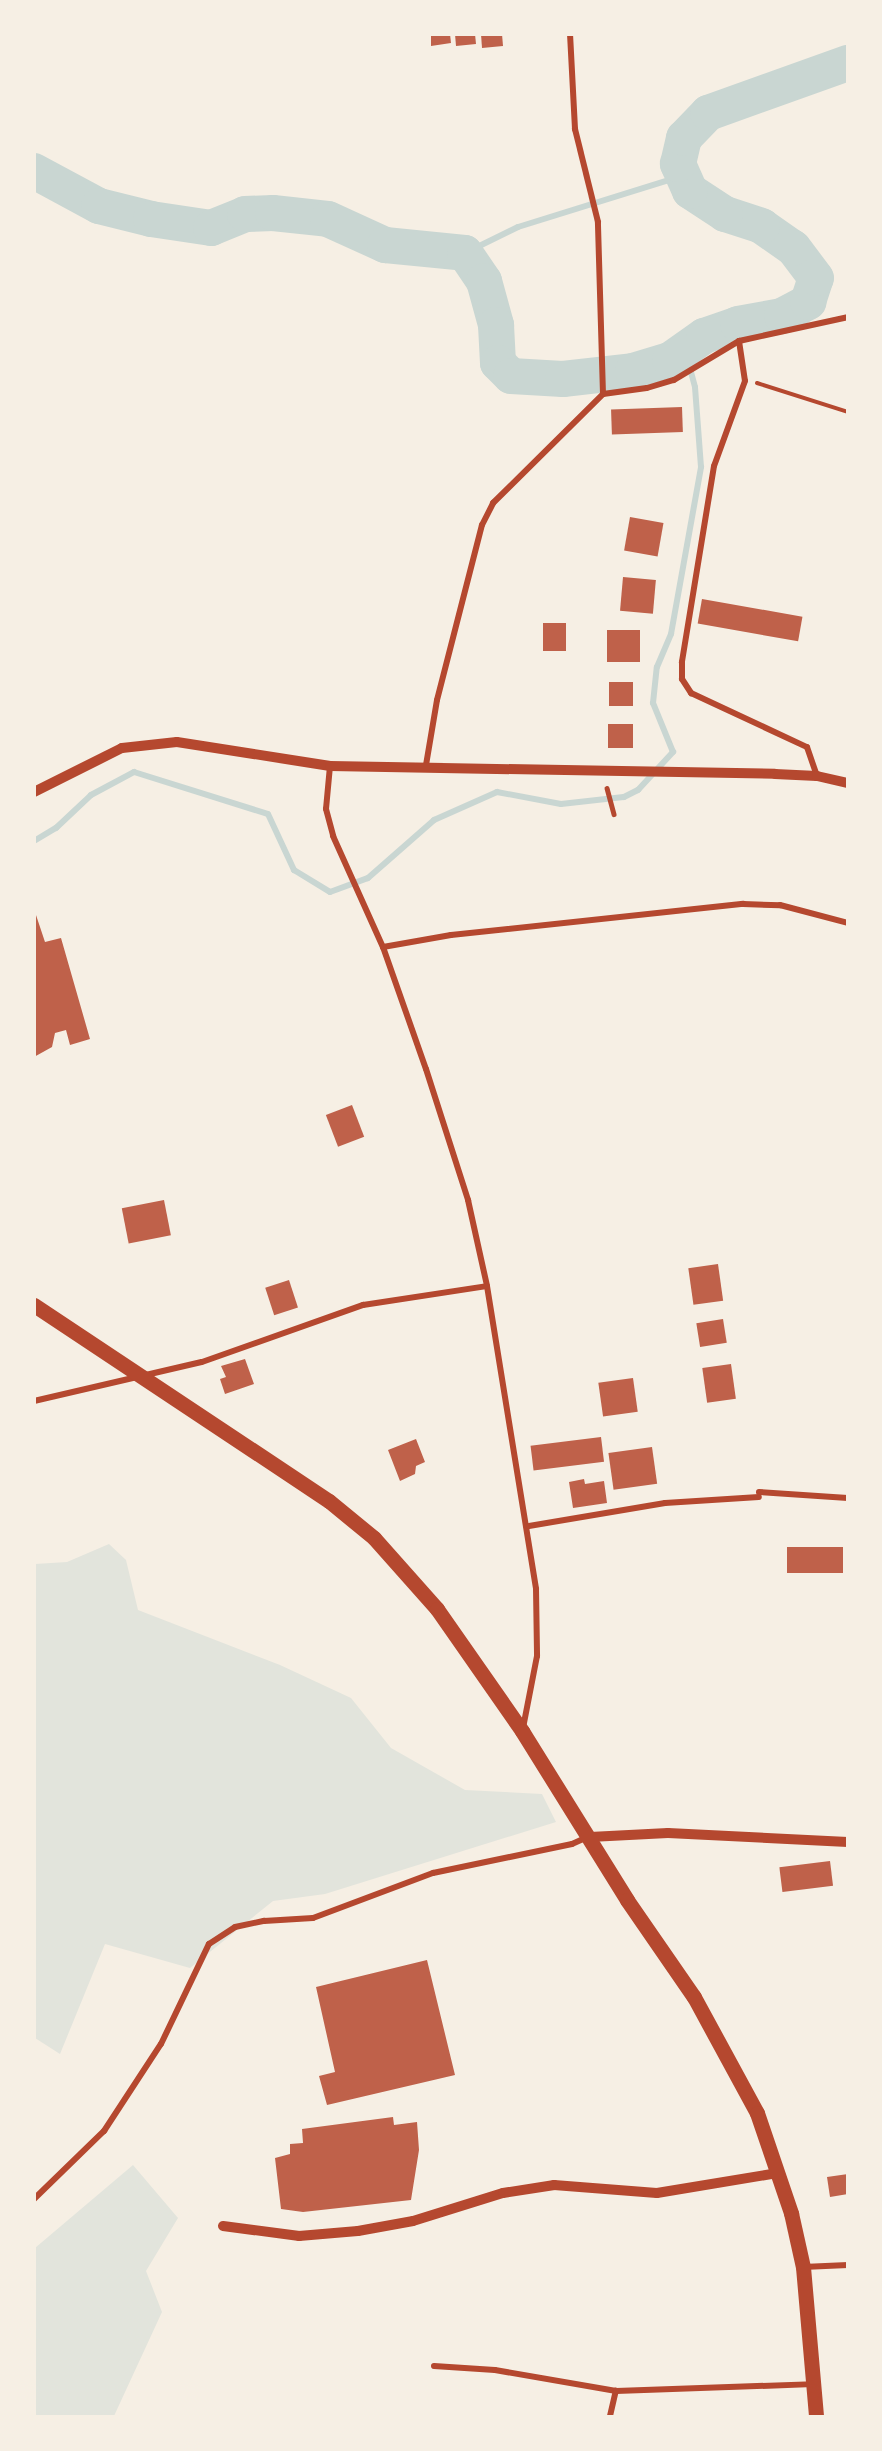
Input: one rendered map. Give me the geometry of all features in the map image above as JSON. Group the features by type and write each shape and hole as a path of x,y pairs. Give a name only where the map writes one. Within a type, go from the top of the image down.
{"main road":[{"path":"34,1305 272,1460 374,1538 437,1609 522,1731 590,1837 733,2063 757,2113 778,2173 803,2267 816,2416"}],"street":[{"path":"570,34 575,129 598,222 603,394"},
{"path":"426,765 437,700 482,525 493,504 603,394 647,388 686,373 739,341 848,316"},
{"path":"739,341 745,381 714,466 682,662 682,679 691,693 807,747 817,776"},
{"path":"34,792 103,755 144,743 177,742 330,766 426,765 685,771 817,776 848,783"},
{"path":"330,766 326,809 348,869 384,947 454,1153 487,1286 507,1427 529,1526 539,1623 533,1688 522,1731"},
{"path":"384,947 451,935 743,904 780,905 848,923"},
{"path":"34,1401 230,1353 363,1305 487,1286"},
{"path":"529,1526 665,1503 759,1494 848,1498"},
{"path":"34,2199 104,2131 129,2097 162,2044 196,1967 209,1944 235,1927 313,1918 337,1912 433,1873 572,1844 590,1837 668,1833 848,1842"},
{"path":"223,2226 299,2236 358,2231 413,2221 503,2193 554,2185 657,2193 778,2173"},
{"path":"803,2267 848,2265"},
{"path":"434,2366 495,2370 616,2391 814,2384"},
{"path":"610,2416 616,2391"}],"lane":[{"path":"606,788 614,814"}],"path":[{"path":"745,381 848,412"}],"shaded area":[{"path":"109,1544 126,1560 138,1610 280,1665 351,1698 391,1748 465,1790 542,1794 556,1822 325,1894 273,1901 190,1968 105,1944 60,2054 35,2038 35,1564 67,1562"},
{"path":"133,2165 178,2218 146,2271 162,2312 114,2416 35,2416 35,2248"}],"building":[{"path":"431,34 450,34 451,43 431,46"},
{"path":"455,34 475,34 476,44 456,46"},
{"path":"481,34 502,34 503,46 482,48"},
{"path":"682,407 683,432 612,434 611,409"},
{"path":"630,517 663,523 658,556 624,550"},
{"path":"623,577 656,580 653,614 620,611"},
{"path":"702,599 802,617 798,641 698,624"},
{"path":"543,623 566,623 566,651 543,651"},
{"path":"607,630 640,630 640,662 607,662"},
{"path":"609,682 633,682 633,706 609,706"},
{"path":"608,724 633,724 633,748 608,748"},
{"path":"34,909 45,942 61,938 90,1039 70,1045 66,1030 55,1033 52,1047 34,1057"},
{"path":"352,1105 364,1137 338,1147 326,1115"},
{"path":"164,1200 171,1235 129,1244 122,1208"},
{"path":"718,1264 723,1301 693,1305 688,1268"},
{"path":"289,1280 298,1308 274,1315 265,1288"},
{"path":"723,1319 727,1343 700,1347 696,1323"},
{"path":"245,1359 254,1384 225,1394 220,1379 226,1377 221,1366"},
{"path":"731,1364 736,1399 707,1403 702,1368"},
{"path":"633,1378 638,1412 603,1417 598,1383"},
{"path":"601,1437 604,1462 534,1470 531,1446"},
{"path":"416,1439 425,1462 416,1466 415,1474 400,1481 388,1450"},
{"path":"652,1447 657,1484 614,1490 608,1453"},
{"path":"584,1479 585,1484 604,1481 607,1503 573,1508 569,1482"},
{"path":"787,1547 843,1547 843,1573 787,1573"},
{"path":"830,1861 833,1886 782,1892 779,1867"},
{"path":"427,1960 455,2075 327,2105 319,2076 335,2072 316,1987"},
{"path":"393,2117 394,2125 417,2122 419,2150 411,2200 303,2212 281,2209 275,2158 290,2154 290,2144 303,2143 302,2129"},
{"path":"848,2174 848,2194 830,2197 827,2177"}],"waterway":[{"path":"34,171 99,206 151,219 211,228 245,214 273,213 328,219 385,245 465,253 484,281 496,325 498,363 511,376 563,379 633,371 670,360 704,336 738,324 782,316 808,302 816,278 793,248 762,226 725,214 690,191 678,164 684,138 708,113 848,63"},
{"path":"465,253 518,227 682,176"},
{"path":"34,841 56,828 91,795 134,772 268,814 294,870 330,892 368,878 434,820 497,792 561,804 624,797 638,790 673,752 653,703 657,667 671,634 701,467 695,387 685,349"}]}
